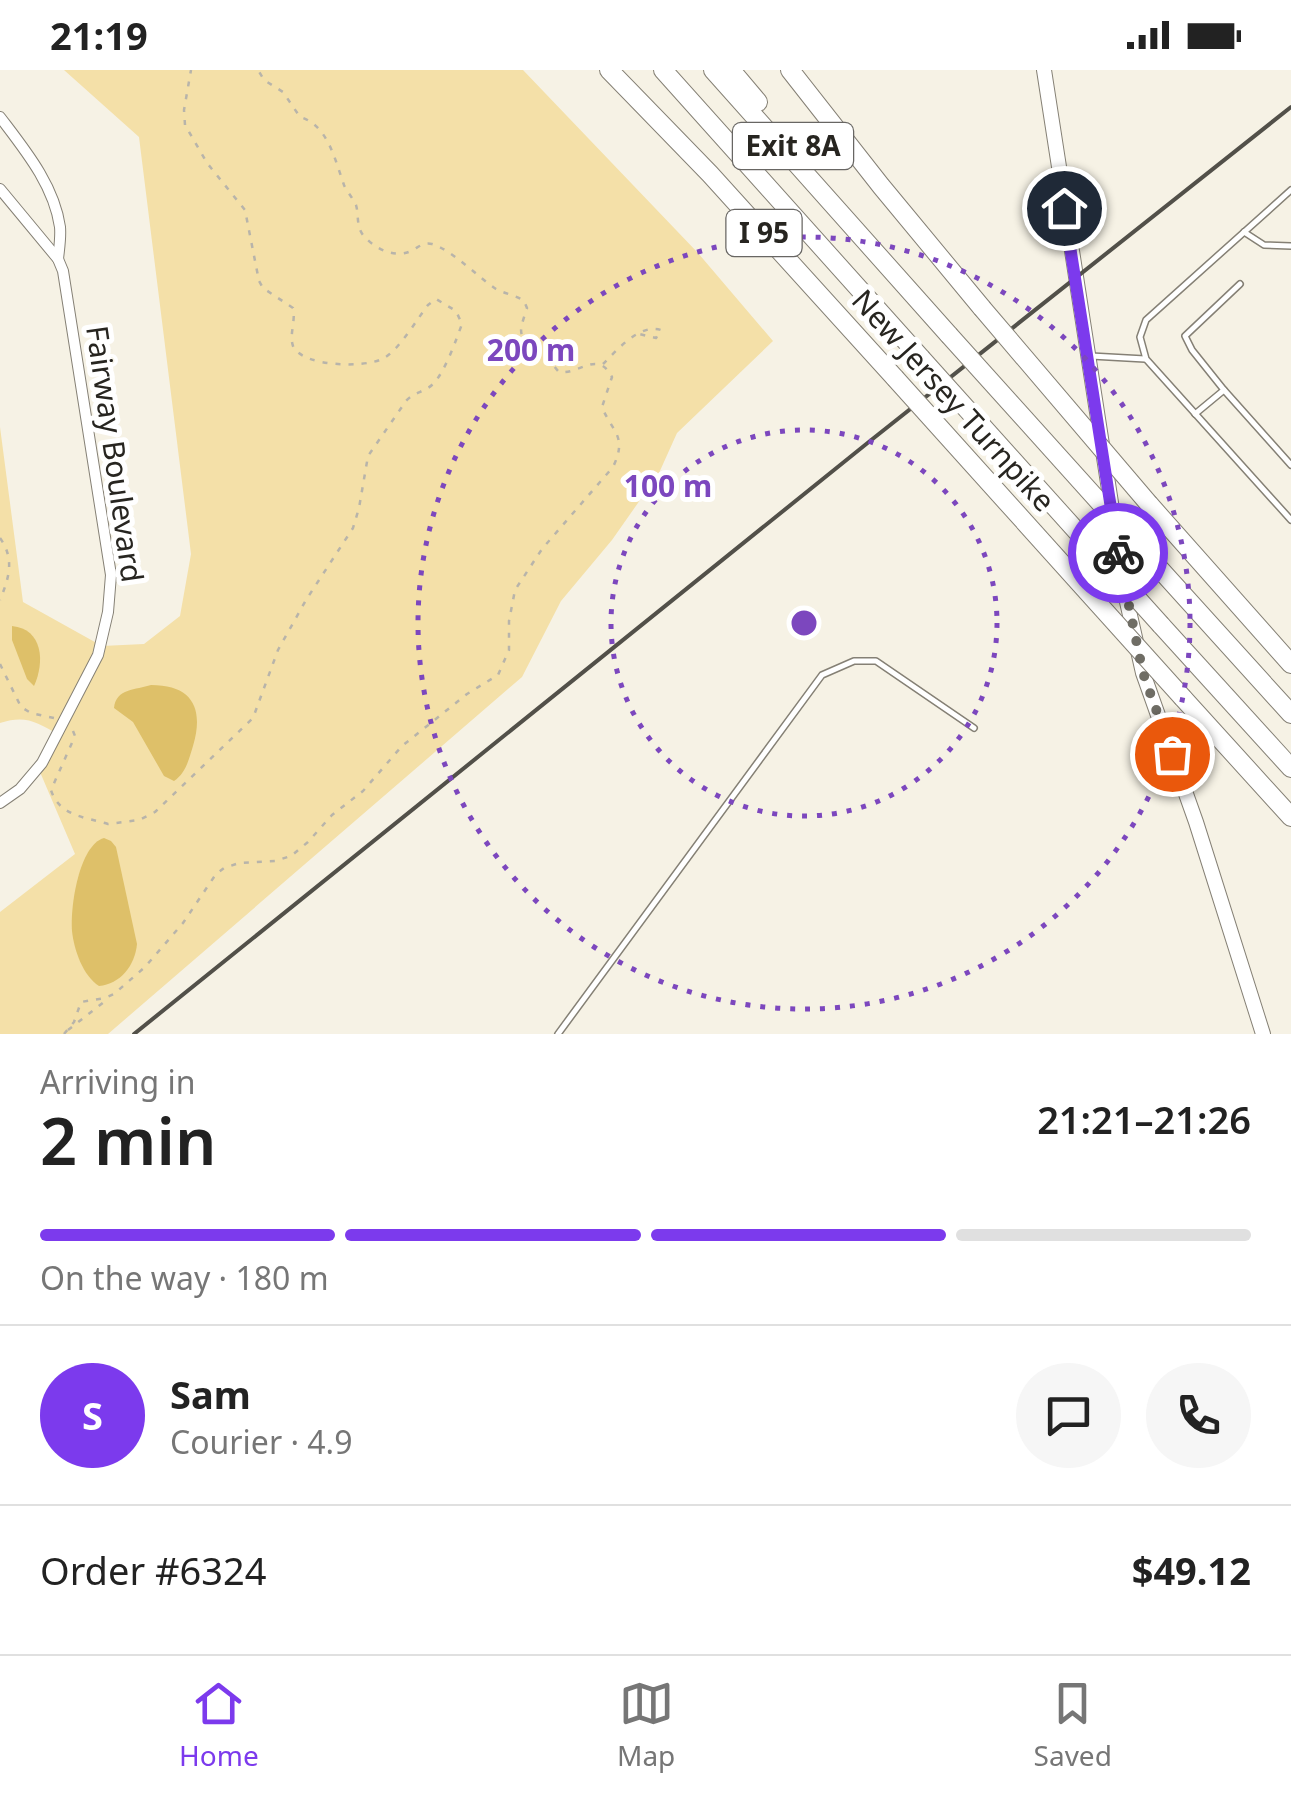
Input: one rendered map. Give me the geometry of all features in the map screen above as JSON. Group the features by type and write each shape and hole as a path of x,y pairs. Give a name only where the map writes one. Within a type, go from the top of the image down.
{"highway":[{"name":"New Jersey Turnpike","path":"608,70 710,174 1291,817"},
{"name":"New Jersey Turnpike","path":"662,70 1291,768"},
{"name":"New Jersey Turnpike","path":"713,70 1291,714"},
{"name":"Exit 8A","path":"730,70 853,225"},
{"path":"790,70 982,308 1291,664"}],"main road":[{"path":"1044,70 1125,593 1143,673 1196,822 1263,1034"}],"street":[{"name":"Fairway Boulevard","path":"0,117 30,156 54,202 60,231 58,259"},
{"name":"Fairway Boulevard","path":"0,189 58,259 63,271 111,576 98,655 42,763 20,789 0,802"}],"lane":[{"path":"1291,190 1146,320 1140,337 1146,359 1291,520"},
{"path":"1244,232 1264,245 1291,246"},
{"path":"1240,284 1186,336 1192,350 1224,390 1291,464"},
{"path":"1088,356 1146,359"},
{"path":"1195,414 1224,390"},
{"path":"558,1034 822,675 854,662 876,661 974,728"}],"path":[{"path":"0,664 21,707 53,718 74,732 51,790 63,810 108,824 138,820 155,812 246,726 258,709 274,660 291,626 353,528 372,448 412,394 438,379 462,324 456,311 436,300 383,359 327,364 295,350 293,308 259,281 246,210 207,163 184,125 191,70"},
{"path":"64,1033 126,985 168,944 216,874 231,864 291,856 362,791 402,746 467,694 498,675 509,650 515,590 542,549 618,457 620,438 602,407 612,377 607,369 589,364 571,373 559,372 545,353 522,336 527,308 524,301 496,289 441,248 429,243 403,254 392,254 372,243 361,233 356,204 318,126 300,117 284,92 264,80 258,70"},
{"path":"602,365 639,334"},
{"path":"0,538 8,548 10,560 0,600"},
{"path":"64,1033 74,1022 81,1002 114,994"}],"shaded area":[{"path":"64,70 523,70 698,253 773,341 677,433 659,473 612,540 561,601 522,677 108,1034 0,1034 0,912 75,854 40,772 59,735 31,721 0,723 0,427 23,602 102,646 144,644 180,616 191,554 139,137"},
{"path":"12,626 30,633 39,648 40,667 34,686 27,679 12,640"},
{"path":"151,685 177,689 196,710 190,756 174,781 164,776 133,722 114,708 123,693"},
{"path":"104,838 116,847 137,944 125,972 114,982 99,986 80,962 72,920 82,864 95,843"}],"railway":[{"path":"134,1034 1291,107"}],"way so far":[{"path":"1118,553 1143,673 1172,754"}],"route":[{"path":"1064,208 1118,553"}]}
